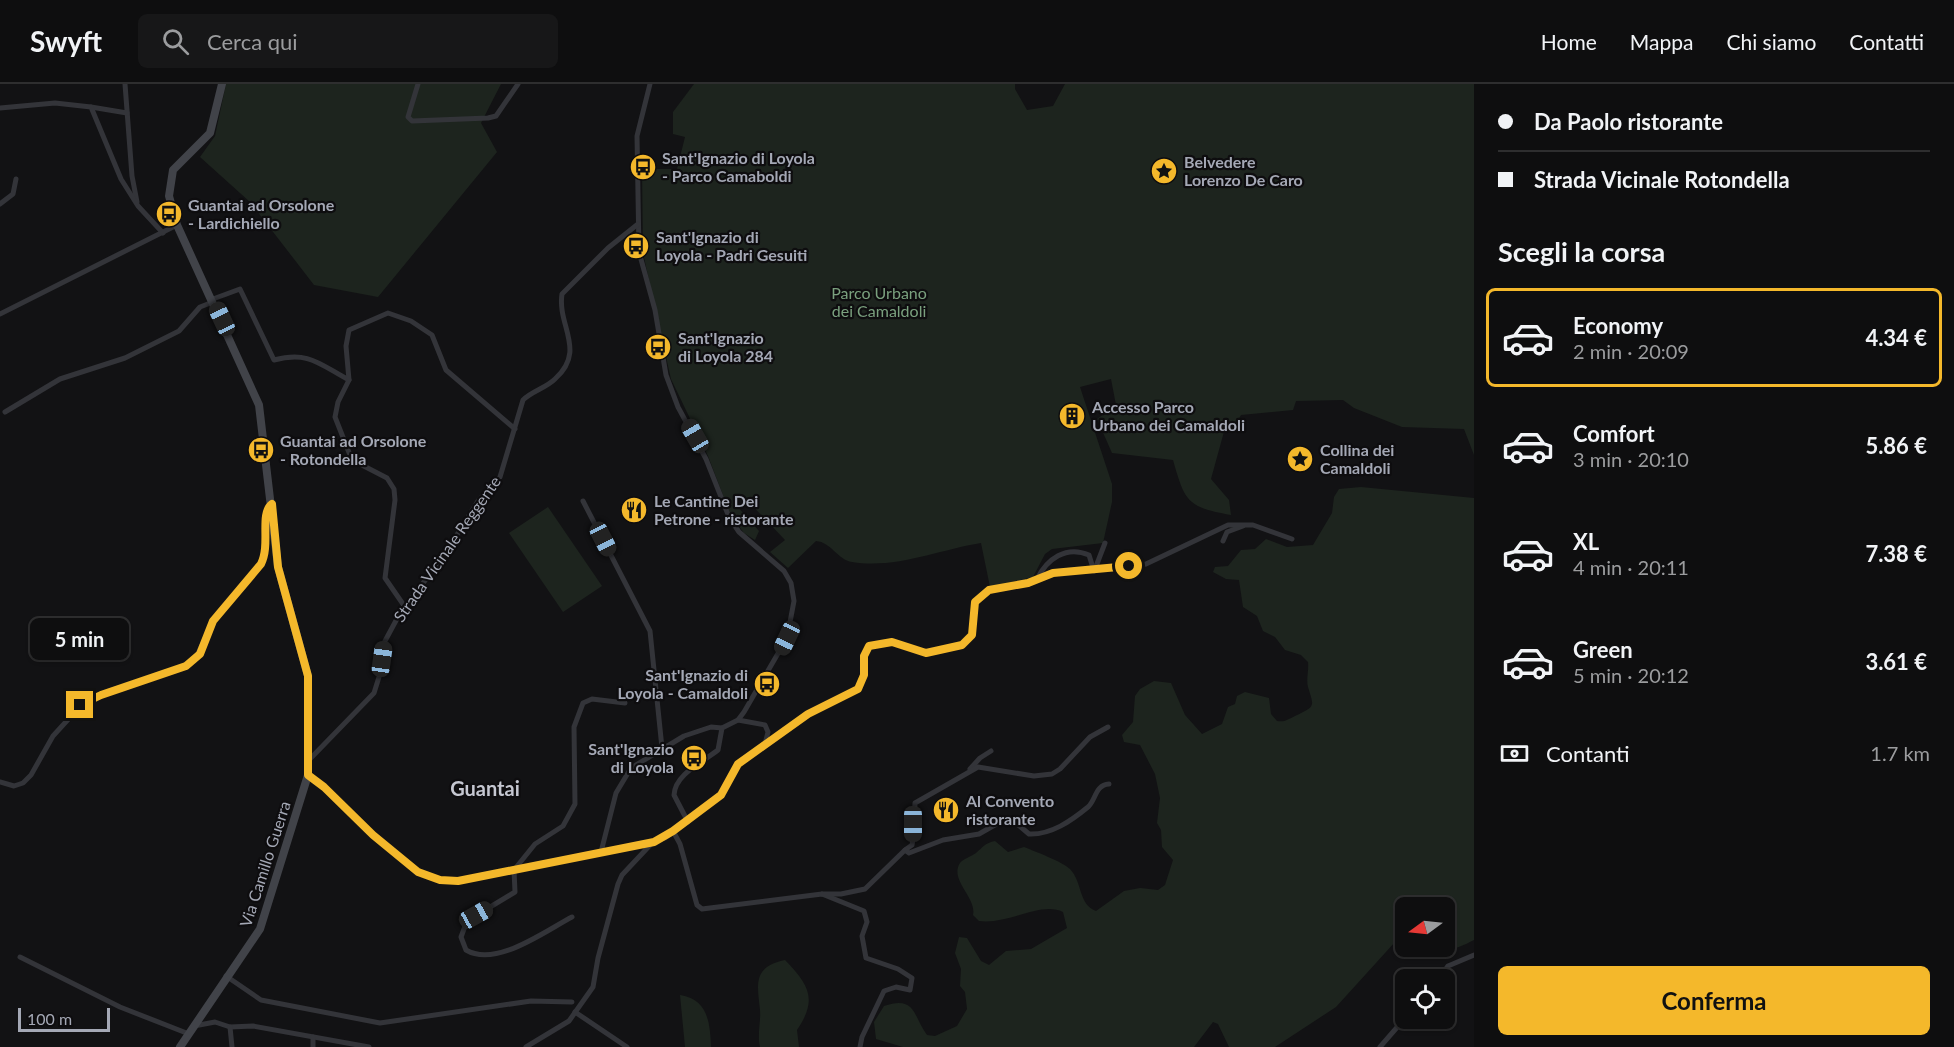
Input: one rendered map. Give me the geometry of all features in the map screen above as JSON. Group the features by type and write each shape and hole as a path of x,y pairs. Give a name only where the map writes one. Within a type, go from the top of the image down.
{"street":[{"path":"125,84 132,176 138,206"},
{"name":"Via Camillo Guerra","path":"180,1047 226,976 250,947 260,929 308,775 308,676 278,567 259,405 177,225 169,196 173,170 210,134 222,84"},
{"path":"418,84 408,117 412,121 496,116 518,84"},
{"path":"601,852 616,793 631,768 684,736 711,728 722,728 738,720 769,673 787,638 793,610 791,583 784,572 733,524 706,459 671,392 654,310 640,263 637,136 650,84 644,84"},
{"path":"0,108 55,104 127,113"},
{"path":"92,107 109,154 138,206 163,232"},
{"path":"0,204 13,194 16,179"},
{"name":"Strada Vicinale Reggente","path":"308,761 374,693 385,641 405,607 445,554 478,501 500,477 523,400 554,380 568,364 571,340 561,303 562,294 608,248 638,224"},
{"path":"0,314 177,225"},
{"path":"5,412 60,379 125,358 179,331 200,307 240,289 274,360 293,355 306,357 349,380"},
{"path":"405,607 385,578 395,500 394,489 387,478 358,463 350,455 335,417 335,408 349,380 346,346 349,330 388,313 411,321 432,334 446,370 515,429"},
{"path":"584,501 650,631 662,748"},
{"path":"1,780 14,786 23,783 31,775 53,736 84,702 180,669 195,660 213,621 261,564 266,554 265,516 267,508 272,504"},
{"path":"1223,541 1227,532 1244,524"},
{"path":"308,775 324,787 373,835 427,877 458,881 654,842 665,838 688,822 721,795 738,764 808,714 858,689 864,675 864,656 869,646 892,642 926,653 962,645 972,635 978,597 989,590 1058,572 1094,571 1146,564 1228,525 1244,524 1292,539"},
{"path":"1094,571 1105,543"},
{"path":"1037,579 1045,564 1062,553 1077,552 1089,555 1094,571"},
{"path":"572,917 497,955 479,957 466,950 461,937 463,927 476,915 515,892 514,870 535,844 561,828 570,817 575,804 577,782 574,727 583,703 592,699 625,703"},
{"path":"738,720 765,725 768,732 765,744"},
{"path":"673,831 680,844 697,904 702,909 822,894 841,894 865,889 912,845 915,803 978,767 1034,776 1052,774 1060,769 1090,737 1108,727"},
{"path":"688,822 674,792 690,770 718,750 722,728"},
{"path":"966,773 980,758 991,751"},
{"path":"905,850 909,853 943,840 979,834 1006,821 1015,822 1029,834 1050,831 1061,826 1090,805 1098,790 1109,784"},
{"path":"526,1047 569,1021 593,987 600,948 618,884 627,869 654,842"},
{"path":"822,894 864,911 867,922 862,936 866,958 898,969 912,978 910,990 896,987 884,991 862,1037 860,1047"},
{"path":"1446,969 1474,955"},
{"path":"20,957 120,1007 189,1034"},
{"path":"226,976 261,1000 380,1023 531,1001 572,1002"},
{"path":"575,1012 627,1047"},
{"path":"194,1026 214,1022 230,1027 253,1026 369,1047"},
{"path":"230,1027 232,1047"},
{"path":"1380,1047 1396,1029"},
{"path":"313,1037 313,1047"}],"green space":[{"path":"226,84 501,84 481,123 497,152 378,297 314,285 250,202 200,157 215,136"},
{"name":"Parco Urbano dei Camaldoli","path":"694,84 1015,84 1015,89 1027,110 1053,106 1065,84 1474,84 1474,455 1464,429 1402,427 1354,408 1343,400 1296,401 1293,410 1241,415 1236,424 1225,428 1211,479 1229,500 1231,515 1216,512 1196,505 1185,494 1173,460 1112,453 1097,419 1116,405 1111,379 1080,387 1112,484 1112,502 1103,543 1052,549 1045,554 1033,577 990,587 981,543 901,561 868,563 847,561 826,544 816,541 788,568 770,552 785,540 745,498 735,499 737,506 759,531 755,540 744,533 731,516 708,456 671,379 643,253 642,169 677,169 685,137 673,134 673,112"},
{"path":"1361,487 1474,498 1474,940 1455,948 1455,897 1395,897 1395,942 1336,1007 1275,1047 1229,1047 1218,1024 1213,1022 1194,1047 903,1047 876,1039 874,1022 884,1006 894,1003 908,1005 927,1035 935,1036 957,1026 967,1009 965,992 960,986 961,969 955,953 959,937 967,938 981,961 989,965 1006,951 1031,949 1067,928 1063,912 1054,909 990,921 979,921 973,915 971,902 958,876 958,869 962,861 986,844 995,841 1008,852 1024,847 1066,866 1077,880 1086,903 1096,911 1124,891 1140,888 1158,890 1165,885 1173,860 1162,847 1161,830 1157,823 1160,798 1155,774 1140,745 1124,742 1122,735 1133,722 1135,696 1140,689 1154,681 1171,683 1185,715 1202,734 1222,724 1228,707 1235,704 1237,696 1245,692 1269,698 1271,714 1277,721 1286,720 1310,708 1312,702 1307,684 1308,662 1301,655 1285,650 1275,637 1263,631 1257,616 1243,607 1239,580 1226,579 1213,572 1215,567 1228,566 1241,550 1255,549 1266,539 1287,547 1313,545 1332,513 1334,497 1339,489"},
{"path":"548,507 602,586 563,612 509,533"},
{"path":"785,960 800,977 808,993 807,1010 797,1030 799,1047 760,1047 759,978 767,967"},
{"path":"680,995 697,1001 702,1007 710,1029 711,1047 685,1047"}],"place":[{"name":"Sant'Ignazio di Loyola - Parco Camaboldi","path":"643,167"},
{"name":"Belvedere Lorenzo De Caro","path":"1164,171"},
{"name":"Guantai ad Orsolone - Lardichiello","path":"169,214"},
{"name":"Sant'Ignazio di Loyola - Padri Gesuiti","path":"636,246"},
{"name":"Sant'Ignazio di Loyola 284","path":"658,347"},
{"name":"Accesso Parco Urbano dei Camaldoli","path":"1072,416"},
{"name":"Guantai ad Orsolone - Rotondella","path":"261,450"},
{"name":"Collina dei Camaldoli","path":"1300,459"},
{"name":"Le Cantine Dei Petrone - ristorante","path":"634,510"},
{"name":"Sant'Ignazio di Loyola - Camaldoli","path":"767,684"},
{"name":"Sant'Ignazio di Loyola","path":"694,758"},
{"name":"Al Convento ristorante","path":"946,810"}],"district":[{"name":"Guantai","path":"485,789"}],"route":[{"path":"80,705 101,695 186,666 195,660 200,654 213,621 261,564 266,554 265,512 272,504 278,567 308,676 308,775 324,787 373,835 418,872 440,880 458,881 654,842 662,835 688,822 721,795 738,764 808,714 858,689 864,675 864,656 869,646 881,642 892,642 926,653 947,650 969,640 972,635 975,602 984,592 1028,583 1058,572 1094,571 1129,566"}]}
